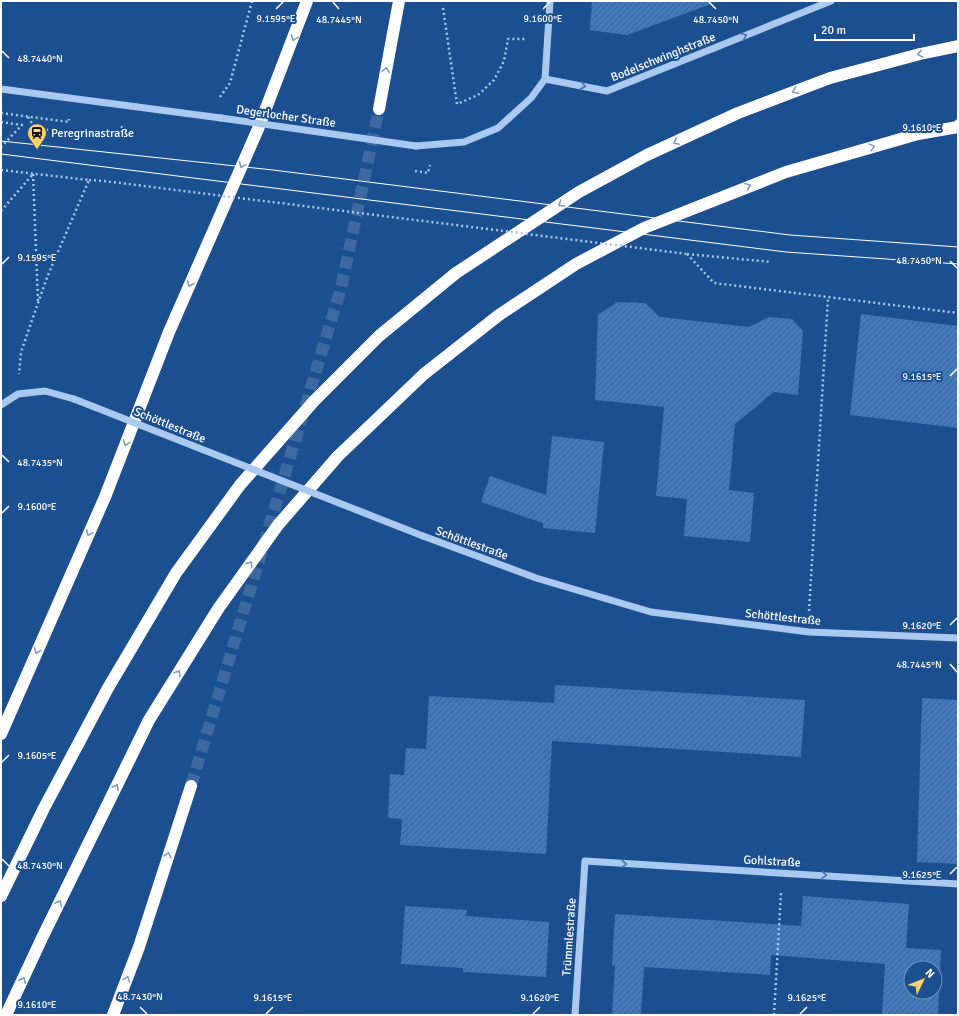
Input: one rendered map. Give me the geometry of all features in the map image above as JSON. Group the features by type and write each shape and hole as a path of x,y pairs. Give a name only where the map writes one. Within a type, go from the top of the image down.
{"highway":[{"path":"1,734 105,497 169,332 258,129 307,1"},
{"path":"379,109 399,1"},
{"path":"1,896 44,808 104,695 176,574 245,479 314,401 379,336 456,273 579,192 647,155 738,113 830,78 920,54 958,46"},
{"path":"6,1015 149,720 218,609 278,525 338,456 424,374 499,315 544,285 576,264 644,228 786,172 918,134 958,127"},
{"path":"113,1015 139,947 191,786"}],"street":[{"path":"545,78 550,1"},
{"name":"Bodelschwinghstraße","path":"545,78 607,91 831,1"},
{"name":"Degerlocher Straße","path":"1,89 221,118 416,146 464,142 498,128 531,98 545,78"},
{"name":"Schöttlestraße","path":"1,405 18,394 45,391 74,399 423,536 536,578 652,612 809,632 958,638"},
{"name":"Gohlstraße","path":"585,861 958,884"},
{"name":"Trümmlestraße","path":"575,1015 585,861"}],"path":[{"path":"206,116 230,83 252,1"},
{"path":"443,8 457,104 478,95 494,80 504,61 508,39 548,39"},
{"path":"28,117 35,128 48,130"},
{"path":"1,122 22,125 1,147"},
{"path":"1,170 104,181 687,254 770,262"},
{"path":"415,171 428,173"},
{"path":"1,211 33,174"},
{"path":"33,174 38,303"},
{"path":"18,394 21,352 48,275 89,180"},
{"path":"687,254 714,283 958,313"},
{"path":"809,632 809,603 828,298"},
{"path":"774,1015 782,873"}],"building":[{"path":"592,1 710,1 711,4 627,35 590,30"},
{"path":"617,302 645,303 660,317 749,327 769,317 792,319 803,331 798,395 774,392 735,424 729,490 754,493 750,542 684,536 687,499 656,496 664,407 595,400 598,315"},
{"path":"861,314 958,326 958,428 850,415"},
{"path":"552,436 604,442 595,533 543,528 543,523 481,502 490,476 546,495"},
{"path":"555,685 805,700 801,757 552,741 546,854 400,845 402,819 388,818 390,774 404,775 406,748 426,749 429,696 554,703"},
{"path":"922,698 958,700 958,864 917,862"},
{"path":"803,896 909,904 906,948 941,950 941,960 903,960 903,1000 939,1000 938,1015 882,1015 885,964 771,955 770,975 644,967 641,1015 612,1015 615,966 612,965 615,914 801,926"},
{"path":"405,906 467,910 466,916 549,922 546,977 463,972 463,968 401,964"}],"tunnel":[{"path":"191,786 341,288 379,109"}],"tram line":[{"path":"1,141 273,170 790,235 958,247"},
{"path":"1,154 786,252 958,264"}],"place":[{"name":"Peregrinastraße","path":"37,150"}]}
